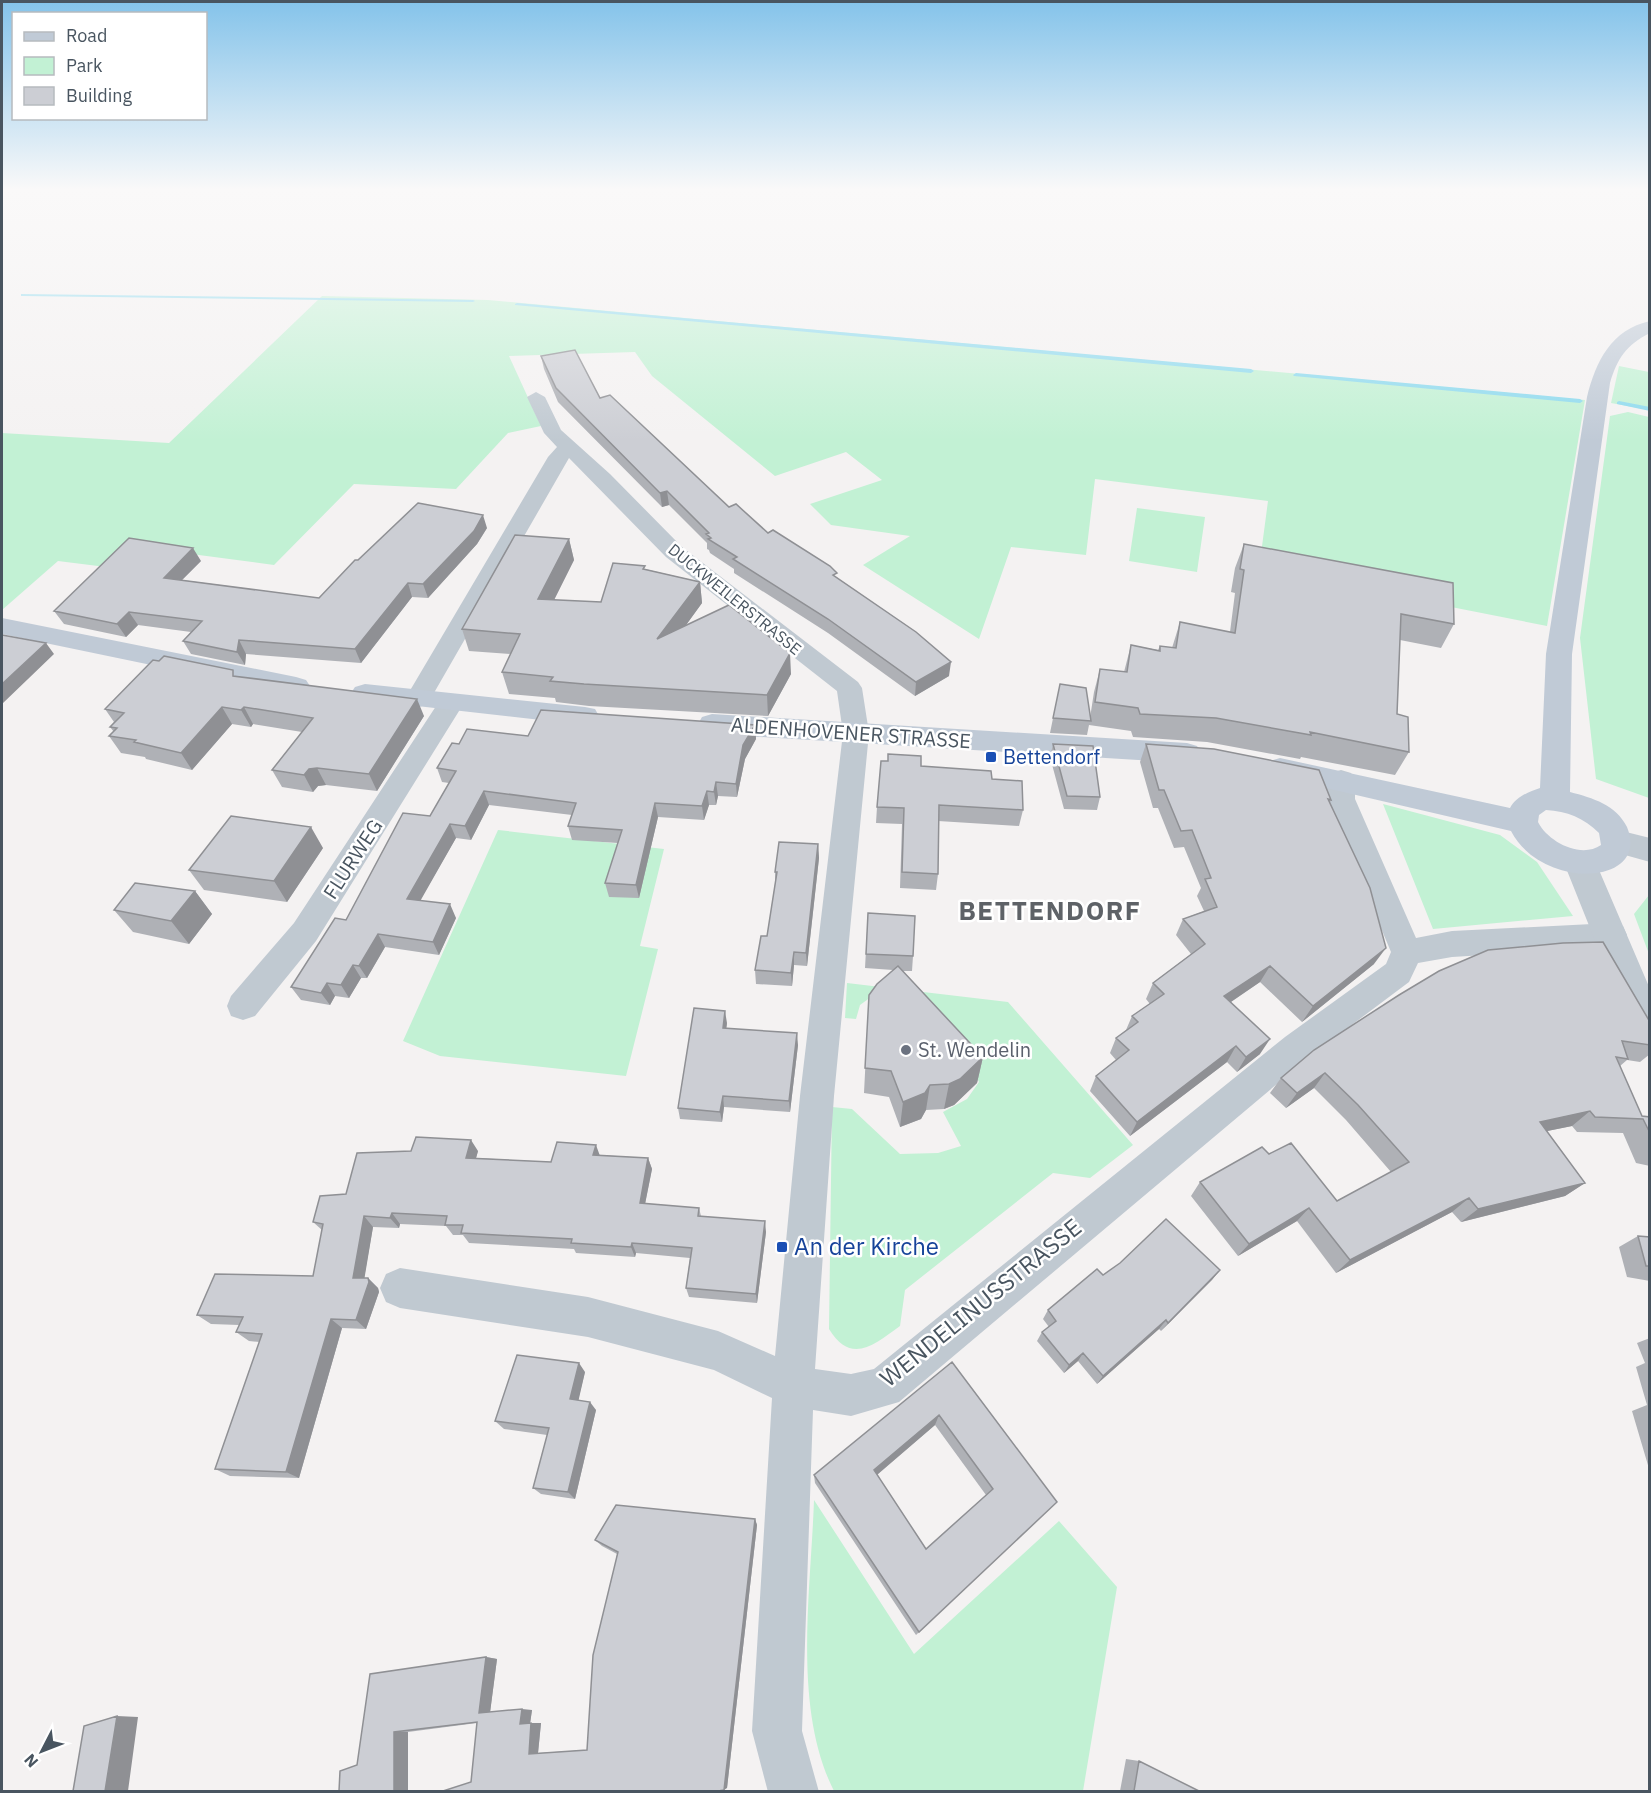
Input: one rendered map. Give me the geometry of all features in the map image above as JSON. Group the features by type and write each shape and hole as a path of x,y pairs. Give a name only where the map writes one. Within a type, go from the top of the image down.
{"main road":[{"path":"1555,799 1559,654 1598,397 1604,368 1615,346 1650,326"},
{"path":"2,626 281,684 613,718"},
{"name":"ALDENHOVENER STRASSE","path":"682,722 1218,756"},
{"path":"1252,762 1341,780 1521,822"},
{"path":"1540,799 1555,799 1576,804 1596,814 1611,828 1618,842 1612,857 1593,863 1567,860 1542,848 1524,830 1521,822 1522,811 1528,803 1540,799"}],"street":[{"name":"DUCKWEILERSTRASSE","path":"536,397 553,433 603,478 674,552 849,688 856,733"},
{"path":"418,699 558,457 568,447"},
{"name":"FLURWEG","path":"243,1006 305,932 361,848 451,703"},
{"path":"789,1790 777,1731 794,1386 818,1096 856,733"},
{"path":"1341,780 1341,799 1407,952 1452,944 1611,935"},
{"path":"1618,842 1650,850"},
{"path":"1580,863 1650,1033"},
{"name":"WENDELINUSSTRASSE","path":"400,1288 588,1317 717,1351 794,1386 851,1395 884,1387 1260,1077 1398,973 1407,952"}],"green space":[{"path":"322,296 488,300 1585,400 1547,626 1259,569 1268,501 1095,479 1086,555 1011,547 979,639 863,565 910,536 831,525 810,504 882,480 846,452 775,476 652,376 635,352 509,356 541,426 508,433 456,489 354,484 274,565 138,547 114,568 58,561 2,610 2,433 169,443"},
{"path":"1619,366 1649,372 1649,410 1611,403"},
{"path":"1628,412 1649,417 1649,798 1596,779 1580,638 1610,416"},
{"path":"1137,508 1205,517 1197,572 1129,561"},
{"path":"1383,804 1500,835 1537,862 1573,916 1433,929"},
{"path":"498,830 664,849 640,946 658,949 626,1076 440,1056 403,1041"},
{"path":"1649,895 1649,954 1634,914"},
{"path":"847,983 1008,1002 1133,1145 1090,1178 1053,1173 905,1290 900,1326 872,1345 854,1349 837,1340 829,1329 832,1107 852,1109 900,1154 938,1153 961,1146 943,1112 967,1099 979,1082 977,1078 871,997 860,1005 856,1019 845,1018"},
{"path":"814,1500 914,1654 1059,1521 1117,1587 1083,1791 834,1791 821,1758 808,1686 808,1610"}],"building":[{"path":"575,350 600,398 610,395 729,507 736,504 768,533 773,530 830,566 837,573 833,575 916,632 951,662 916,682 828,619 733,559 737,557 708,539 711,538 706,534 709,533 667,491 660,493 556,388 541,356"},
{"path":"418,503 483,515 474,531 423,584 408,583 355,649 239,640 237,652 183,641 202,621 129,612 117,624 54,611 129,538 193,548 164,578 319,598 355,560 358,560"},
{"path":"515,535 569,539 538,599 601,602 613,563 645,566 643,569 700,582 657,639 729,605 790,653 767,695 584,684 550,681 553,677 502,672 520,634 462,629"},
{"path":"1244,544 1453,583 1454,624 1401,614 1397,714 1408,717 1409,752 1310,732 1311,735 1216,718 1140,714 1138,708 1095,702 1100,669 1127,672 1131,645 1160,651 1160,646 1176,648 1180,622 1235,633 1244,570 1240,569"},
{"path":"2,635 46,643 2,684"},
{"path":"164,656 233,670 233,676 417,699 369,774 317,768 309,769 304,775 272,770 313,718 244,707 241,710 222,707 181,753 134,742 136,740 109,736 117,728 110,727 124,713 105,709 153,660 159,661"},
{"path":"1060,684 1086,688 1091,721 1053,718"},
{"path":"541,710 755,725 743,745 736,784 716,782 714,792 707,791 702,806 655,803 636,885 605,883 622,830 568,826 576,803 484,791 465,826 450,824 407,899 450,904 433,942 378,934 359,966 353,965 341,985 327,983 321,993 291,987 335,918 346,920 403,813 430,816 456,771 437,768 452,743 459,744 467,729 528,736"},
{"path":"1053,744 1093,746 1100,797 1067,796"},
{"path":"1146,744 1214,749 1319,770 1331,800 1328,799 1370,888 1386,948 1313,1006 1270,966 1224,996 1270,1039 1246,1057 1236,1046 1137,1122 1096,1076 1129,1050 1116,1038 1138,1022 1132,1016 1164,994 1153,983 1205,944 1183,919 1217,907 1205,879 1211,878 1192,830 1181,831 1164,790 1159,790"},
{"path":"888,754 921,756 921,766 991,771 992,779 1022,781 1023,810 939,805 938,874 902,872 904,808 877,807 881,761 888,761"},
{"path":"231,816 311,827 274,881 189,870"},
{"path":"779,842 818,844 806,953 794,952 791,973 755,970 761,936 767,936 777,872 775,872"},
{"path":"135,883 195,891 171,921 114,910"},
{"path":"868,913 915,916 913,956 866,954"},
{"path":"1603,942 1650,1022 1650,1045 1622,1041 1628,1059 1616,1057 1642,1116 1650,1117 1650,1133 1643,1119 1595,1117 1590,1111 1540,1122 1585,1183 1478,1209 1469,1198 1350,1260 1309,1208 1249,1244 1200,1182 1262,1147 1269,1154 1291,1143 1337,1201 1409,1162 1358,1105 1325,1073 1297,1093 1281,1078 1314,1050 1399,995 1439,971 1488,950"},
{"path":"898,966 983,1057 960,1079 949,1084 930,1085 925,1093 903,1102 891,1071 865,1068 869,995 877,984"},
{"path":"694,1008 725,1011 723,1028 797,1033 789,1101 723,1096 720,1112 678,1108"},
{"path":"416,1137 471,1140 466,1158 551,1162 557,1142 596,1145 593,1155 648,1158 640,1203 699,1208 698,1216 765,1221 756,1294 686,1288 692,1248 632,1243 631,1247 571,1243 572,1239 461,1233 463,1225 445,1225 447,1216 392,1213 390,1218 364,1216 353,1278 368,1278 369,1282 356,1320 331,1319 286,1472 215,1469 262,1334 236,1332 243,1317 197,1315 215,1274 313,1276 323,1224 313,1222 320,1196 346,1194 357,1153 411,1151"},
{"path":"1166,1219 1220,1270 1168,1323 1166,1320 1103,1376 1083,1353 1069,1365 1042,1332 1056,1321 1048,1310 1097,1269 1103,1275 1120,1263"},
{"path":"1638,1236 1650,1237 1650,1266 1646,1266"},
{"path":"517,1355 579,1363 570,1399 590,1402 568,1492 533,1488 549,1428 495,1421"},
{"path":"952,1362 1057,1502 919,1632 814,1475","holes":["939,1415 993,1489 926,1549 874,1470"]},
{"path":"616,1505 755,1519 724,1790 443,1791 471,1782 477,1722 394,1732 394,1791 339,1791 340,1771 357,1765 370,1674 486,1657 479,1713 522,1709 520,1724 531,1723 529,1754 587,1750 593,1655 618,1552 595,1540"},
{"path":"117,1716 105,1791 73,1791 84,1726"},
{"path":"1139,1761 1199,1791 1134,1791"}],"waterway":[{"path":"23,295 473,301"},
{"path":"517,304 1251,371"},
{"path":"1296,375 1580,401"},
{"path":"1619,403 1650,409"}],"place":[{"name":"Bettendorf","path":"991,757"},
{"name":"St. Wendelin","path":"906,1050"},
{"name":"An der Kirche","path":"782,1247"}],"district":[{"name":"BETTENDORF","path":"1050,911"}]}
